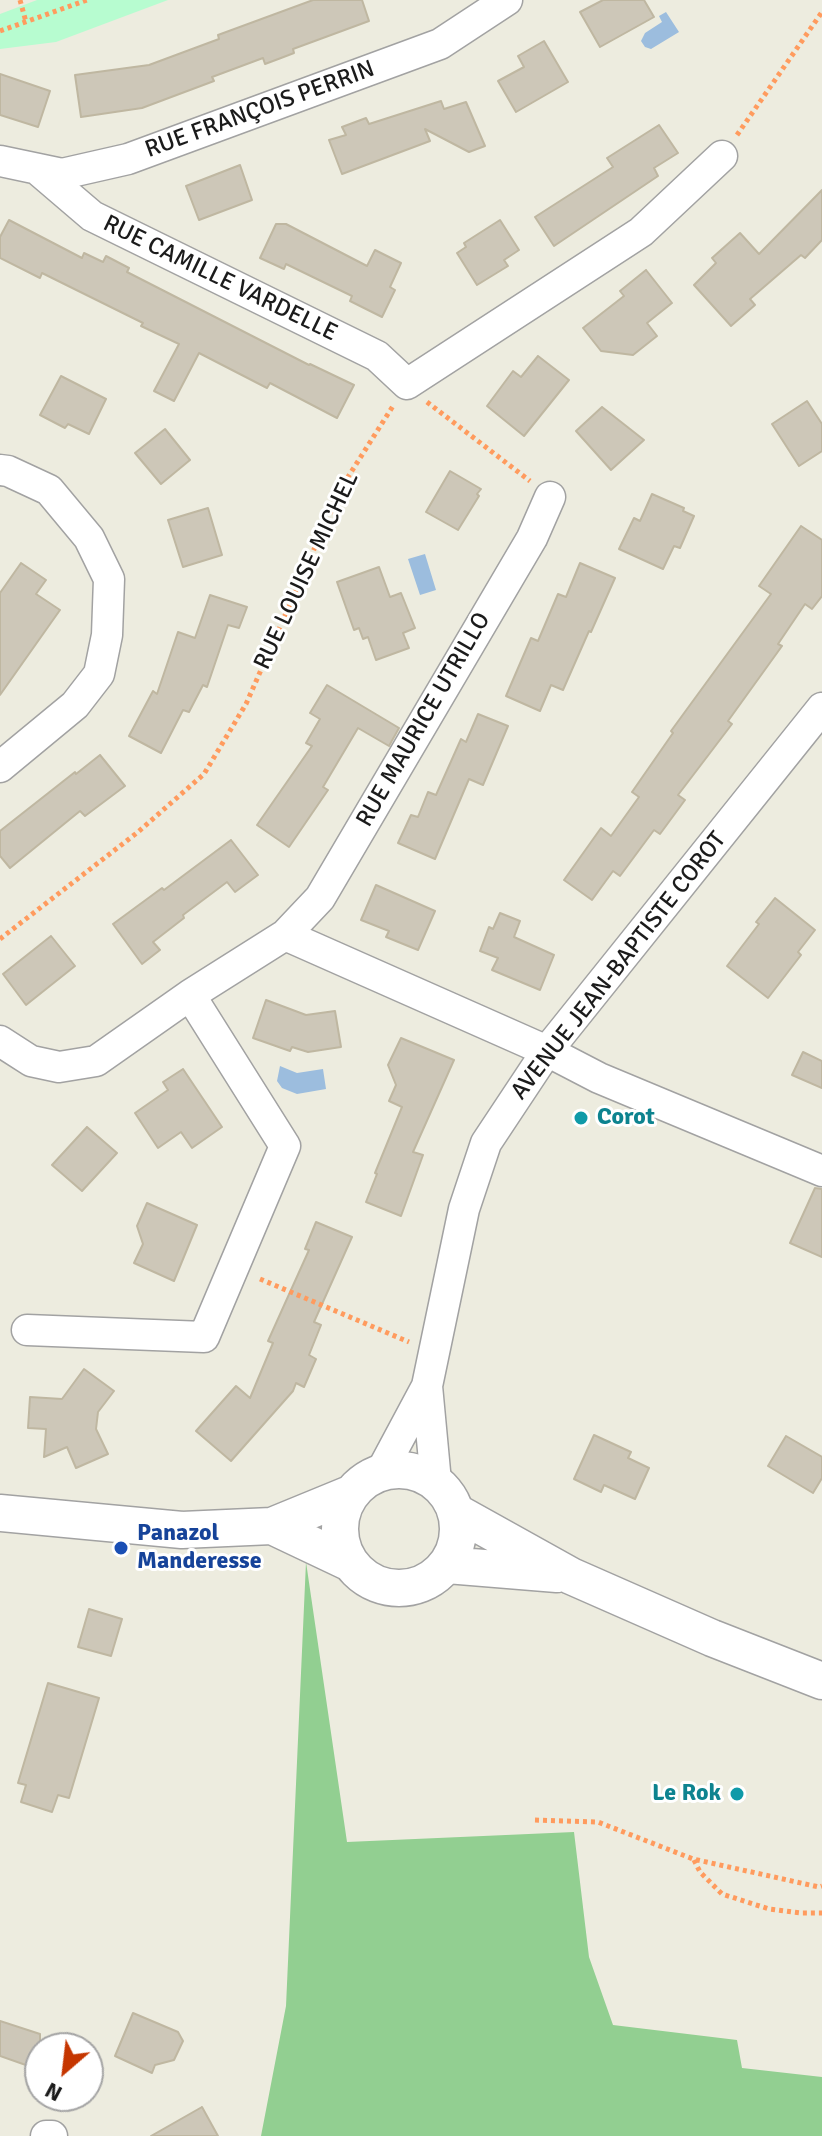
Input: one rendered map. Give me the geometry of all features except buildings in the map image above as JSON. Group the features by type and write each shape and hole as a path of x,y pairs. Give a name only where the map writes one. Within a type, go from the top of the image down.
{"street":[{"name":"RUE FRANÇOIS PERRIN","path":"0,161 62,174 128,159 440,44 507,0"},
{"path":"407,384 641,232 722,156"},
{"name":"RUE CAMILLE VARDELLE","path":"37,169 92,216 377,356 407,384"},
{"path":"0,470 49,490 89,538 109,579 107,635 99,674 75,705 0,767"},
{"name":"RUE MAURICE UTRILLO","path":"0,1041 31,1061 59,1067 96,1061 190,995 285,935 320,898 532,538 550,497"},
{"name":"AVENUE JEAN-BAPTISTE COROT","path":"381,1472 427,1386 464,1209 486,1143 547,1051 822,708"},
{"path":"285,935 547,1051 599,1078 822,1171"},
{"path":"27,1330 204,1337 285,1146 190,995"},
{"name":"AVENUE JEAN-BAPTISTE COROT","path":"427,1386 436,1482"},
{"path":"400,1469 419,1472 436,1482 449,1496 459,1531 447,1565 417,1587 390,1590 363,1576 350,1563 342,1547 339,1529 342,1510 350,1494 364,1480 381,1472 400,1469"},
{"path":"0,1513 182,1530 272,1526 350,1494"},
{"path":"456,1512 571,1576 712,1638 822,1681"},
{"path":"272,1526 350,1563"},
{"path":"447,1565 571,1576"}],"path":[{"path":"20,0 26,22"},
{"path":"0,31 87,0"},
{"path":"722,156 822,12"},
{"path":"407,384 550,497"},
{"name":"RUE LOUISE MICHEL","path":"0,939 138,832 204,774 246,704 341,488 407,384"},
{"path":"233,1268 434,1353"},
{"path":"535,1820 598,1822 693,1859 822,1886"},
{"path":"693,1859 700,1872 722,1894 769,1909 822,1913"}],"green space":[{"path":"37,0 168,0 56,42 0,49 0,14"},
{"path":"306,1562 347,1842 574,1832 589,1957 613,2025 737,2040 742,2068 822,2077 822,2136 261,2136 286,2006"}],"water":[{"path":"666,12 679,32 651,49 645,47 641,41 645,33 662,22 659,16"},
{"path":"425,554 436,590 420,595 408,559"},
{"path":"280,1066 297,1073 323,1069 326,1089 297,1094 282,1088 277,1081"}],"place":[{"name":"Corot","path":"581,1118"},
{"name":"Panazol Manderesse","path":"121,1548"},
{"name":"Le Rok","path":"737,1794"}]}
